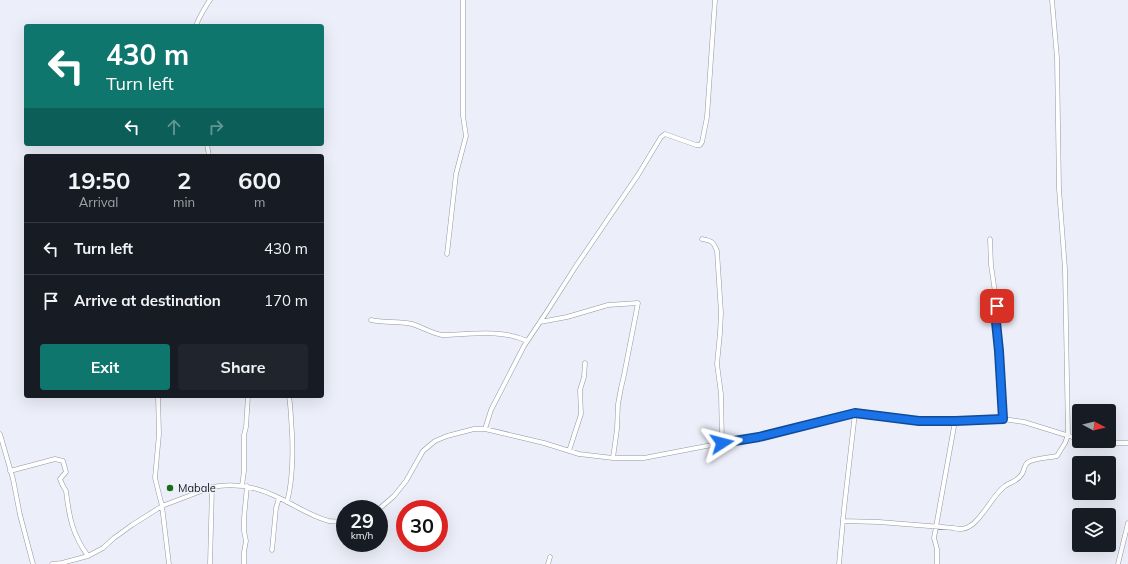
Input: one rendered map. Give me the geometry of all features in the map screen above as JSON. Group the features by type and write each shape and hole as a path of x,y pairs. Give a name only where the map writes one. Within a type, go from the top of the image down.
{"street":[{"path":"196,24 210,0"},
{"path":"447,254 456,174 466,133 462,116 463,0"},
{"path":"485,429 491,410 527,341 638,175 662,135 665,134 696,145 700,145 702,142 707,117 715,0"},
{"path":"843,521 880,522 958,529 973,525 1005,485 1015,482 1023,474 1025,467 1029,462 1057,456 1065,443 1068,435 1065,269 1059,189 1057,58 1052,0"},
{"path":"702,239 710,241 714,244 717,251 721,313 717,364 721,394 722,443"},
{"path":"990,240 991,265 997,306 996,322 1003,419"},
{"path":"540,322 567,317 608,305 638,303 618,404 617,429 613,458"},
{"path":"371,320 412,324 442,335 513,335 527,341"},
{"path":"569,451 581,414 580,390 584,377 585,363"},
{"path":"158,398 159,434 155,478 162,506 169,564"},
{"path":"242,486 244,471 244,435 248,398"},
{"path":"287,502 290,491 292,461 291,409 289,398"},
{"path":"388,501 406,481 423,451 435,441 474,429 485,429 544,443 579,454 613,458 644,458 759,437 855,413 919,421 1003,419 1024,422 1072,436"},
{"path":"839,564 855,413"},
{"path":"937,564 937,549 934,538 955,421"},
{"path":"0,434 33,564"},
{"path":"1116,443 1128,443"},
{"path":"10,470 55,459 63,461 66,472 60,479 66,490 72,528 88,556"},
{"path":"244,564 246,540 244,518 247,486"},
{"path":"52,564 88,556 103,548 132,525 162,506 212,487 247,486 267,492 323,519 336,521"},
{"path":"210,564 212,487"},
{"path":"272,550 276,508 279,498"},
{"path":"1118,564 1128,523"},
{"path":"548,564 550,557"}],"place":[{"name":"Mabale","path":"170,488"}],"route":[{"path":"722,443 759,437 832,420 855,413 885,418 919,421 1003,419 996,322 997,306"}]}
